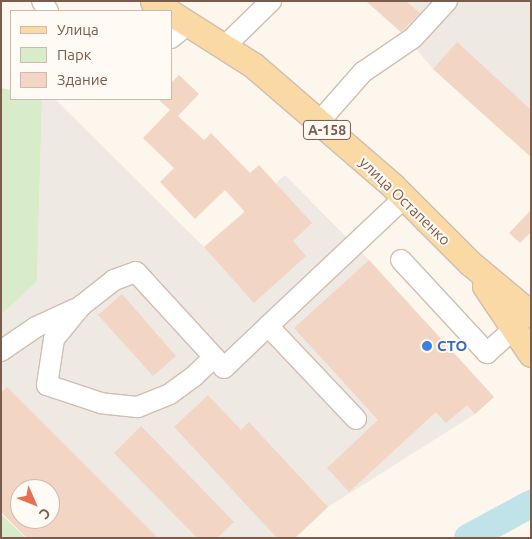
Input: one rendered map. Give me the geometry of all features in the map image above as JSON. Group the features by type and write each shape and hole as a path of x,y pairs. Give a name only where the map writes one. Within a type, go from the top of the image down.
{"main road":[{"name":"улица Остапенко","path":"153,1 163,10"},
{"name":"улица Остапенко","path":"175,21 253,65 404,198 470,263 522,321 531,354"}],"lane":[{"path":"224,47 271,1"},
{"path":"319,122 363,72 413,38 447,1"},
{"path":"214,357 193,377 170,394 137,407 101,403 47,385 54,339 81,306 114,280 136,272 214,357 224,368 404,198"},
{"path":"400,260 487,353 522,321"},
{"path":"1,352 36,327 81,306"},
{"path":"268,326 356,419"}],"shaded area":[{"path":"366,1 531,1 531,157 433,69 405,36"},
{"path":"42,100 56,100 204,247 285,175 369,260 494,397 475,414 328,507 295,538 27,538 18,529 60,529 60,479 10,479 10,521 1,512 1,315 37,280"}],"green space":[{"path":"1,88 10,90 10,100 42,100 37,281 1,315"},
{"path":"1,514 10,523 10,529 17,529 26,538 1,538"}],"building":[{"path":"366,1 406,1 420,13 401,32"},
{"path":"457,42 531,110 531,157 433,69"},
{"path":"179,75 199,94 178,116 204,140 211,133 250,173 259,165 312,223 293,241 306,256 254,303 204,247 245,212 225,190 195,219 160,182 174,168 143,138 170,110 159,100 172,100 172,82"},
{"path":"531,210 531,232 520,243 509,233"},
{"path":"369,260 494,397 475,414 467,405 446,423 436,412 349,492 327,468 378,420 294,328"},
{"path":"122,294 176,356 153,376 98,315"},
{"path":"7,387 158,538 27,538 18,529 60,529 60,479 10,479 10,521 1,512 1,393"},
{"path":"208,395 241,430 249,422 328,507 295,538 277,538 174,427"},
{"path":"141,426 234,522 217,538 197,538 114,453"}],"waterway":[{"path":"468,538 531,504"}],"place":[{"name":"СТО","path":"427,346"}]}
